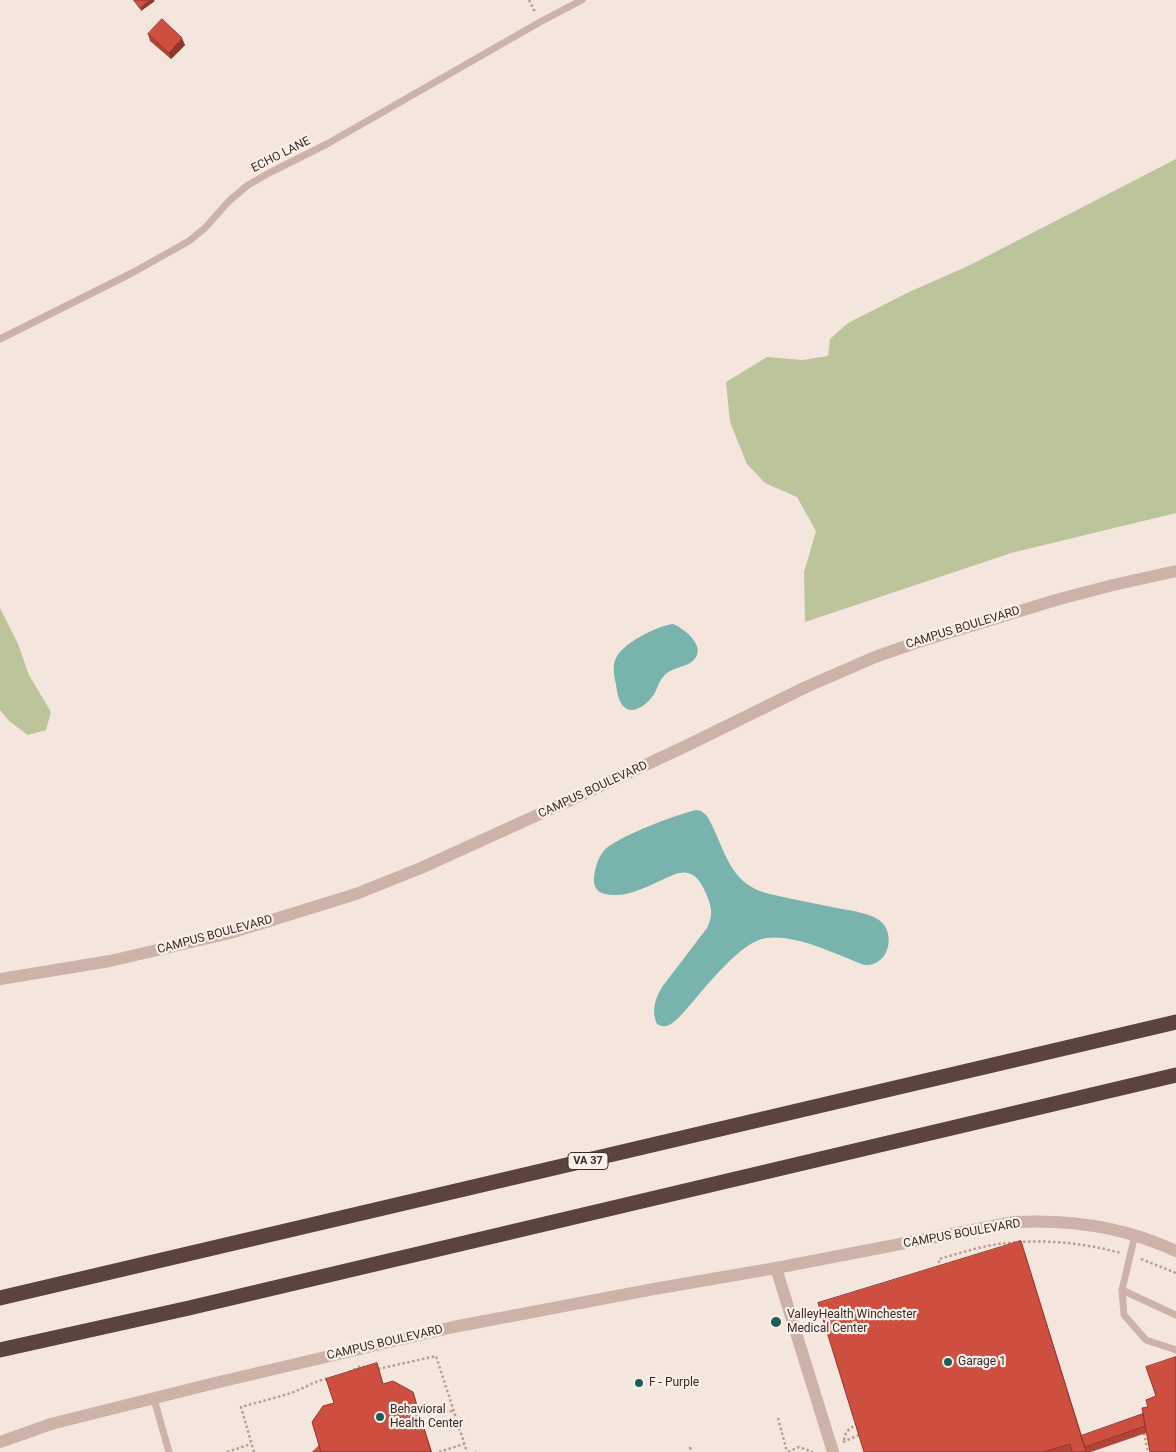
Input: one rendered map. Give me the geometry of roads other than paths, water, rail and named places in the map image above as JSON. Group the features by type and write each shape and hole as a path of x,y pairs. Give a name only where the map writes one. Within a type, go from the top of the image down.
{"highway":[{"name":"VA 37","path":"0,1298 1176,1022"},
{"path":"0,1350 50,1340 1176,1075"},
{"path":"0,1355 50,1340"}],"street":[{"name":"CAMPUS BOULEVARD","path":"0,980 110,961 230,932 356,894 421,868 591,791 806,687 875,657 924,640 1064,598 1176,572"},
{"name":"CAMPUS BOULEVARD","path":"0,1442 51,1424 154,1398 454,1328 1014,1222 1040,1221 1093,1225 1135,1235 1176,1251"},
{"path":"776,1268 833,1452"}],"lane":[{"name":"ECHO LANE","path":"0,339 132,273 189,241 205,228 229,201 248,185 327,144 582,0"},
{"path":"1135,1235 1122,1290 1124,1315 1146,1340 1176,1350"},
{"path":"1122,1290 1176,1315"},
{"path":"154,1398 169,1452"}],"water":[{"path":"673,624 694,641 698,652 696,658 690,663 666,674 661,679 654,695 643,706 635,710 627,709 621,704 617,692 614,671 616,658 620,652 641,636 666,625"},
{"path":"696,810 701,811 707,816 725,854 742,880 766,893 866,914 879,920 885,926 889,940 888,948 884,955 873,964 864,965 829,951 790,939 766,938 756,941 735,956 674,1022 666,1026 657,1024 654,1014 656,1001 662,987 707,928 711,916 709,900 700,882 695,876 688,873 674,875 644,888 621,895 599,892 594,883 594,874 600,857 609,846 646,827"}],"place":[{"name":"ValleyHealth Winchester Medical Center","path":"776,1322"},
{"name":"Garage 1","path":"948,1362"},
{"name":"F - Purple","path":"639,1383"},
{"name":"Behavioral Health Center","path":"380,1417"}]}
